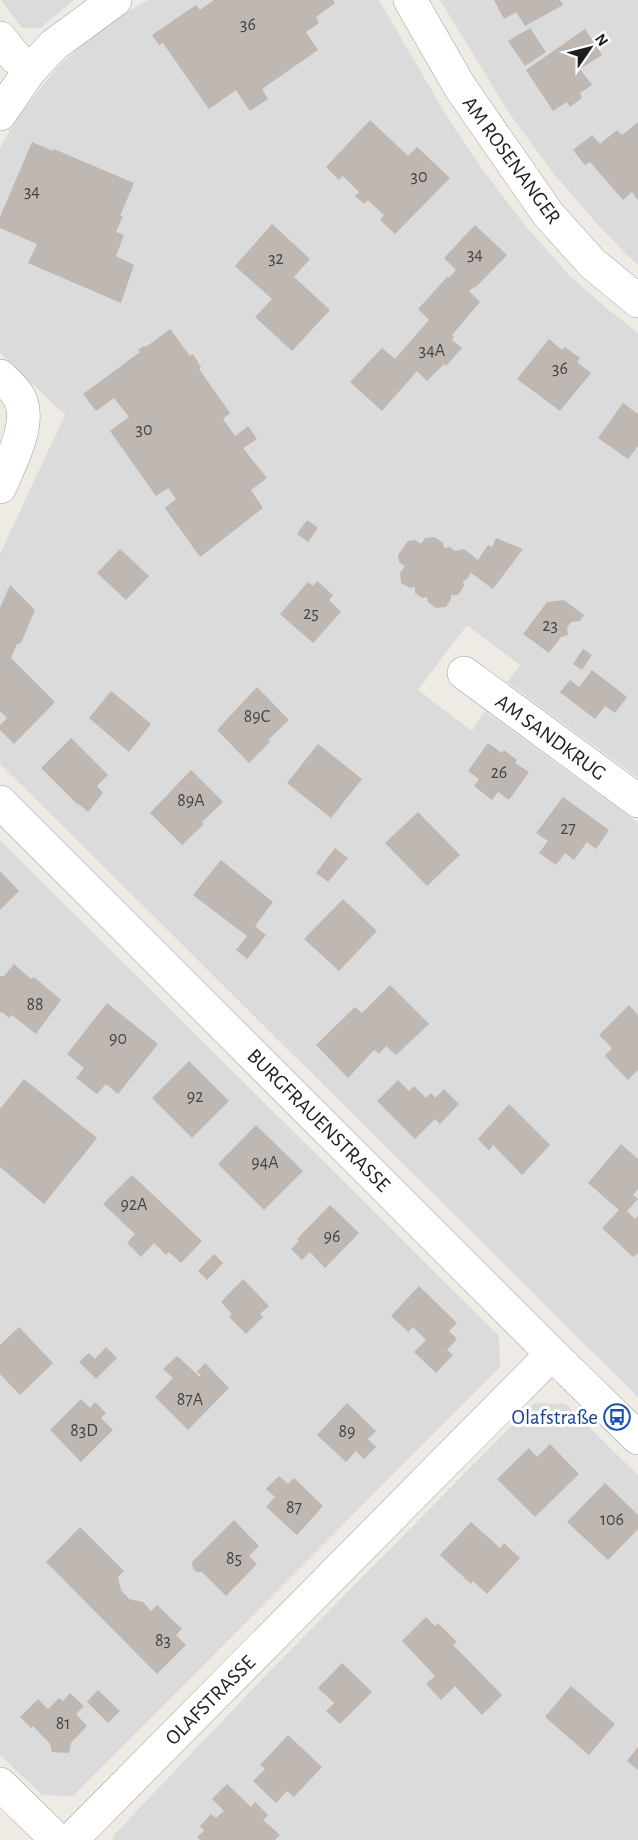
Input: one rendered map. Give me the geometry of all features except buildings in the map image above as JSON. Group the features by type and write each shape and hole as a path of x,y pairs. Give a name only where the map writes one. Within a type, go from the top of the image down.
{"street":[{"path":"0,114 30,70 55,44 115,0"},
{"name":"AM ROSENANGER","path":"410,0 460,87 548,214 592,263 638,301"},
{"path":"0,38 15,57 30,70"},
{"path":"0,376 20,398 24,424 0,487"},
{"name":"AM SANDKRUG","path":"464,673 638,801"},
{"name":"BURGFRAUENSTRASSE","path":"0,802 638,1438"},
{"name":"OLAFSTRASSE","path":"71,1840 552,1354"},
{"path":"0,1784 57,1840"}],"shaded area":[{"path":"1,0 74,0 40,28 22,28"},
{"path":"148,0 379,0 446,115 483,170 524,224 569,275 638,333 638,778 507,682 520,665 467,625 418,690 472,731 485,711 638,823 638,1397 0,764 0,554 65,415 0,353 0,148 19,115 56,69 88,39 115,19"},
{"path":"440,0 638,0 638,265 596,223 554,174 509,113"},
{"path":"0,840 499,1336 500,1367 73,1796 42,1795 0,1755"},
{"path":"534,1403 565,1404 638,1475 638,1840 113,1840 113,1836 264,1677"}],"place":[{"name":"Olafstraße","path":"617,1417"}]}
